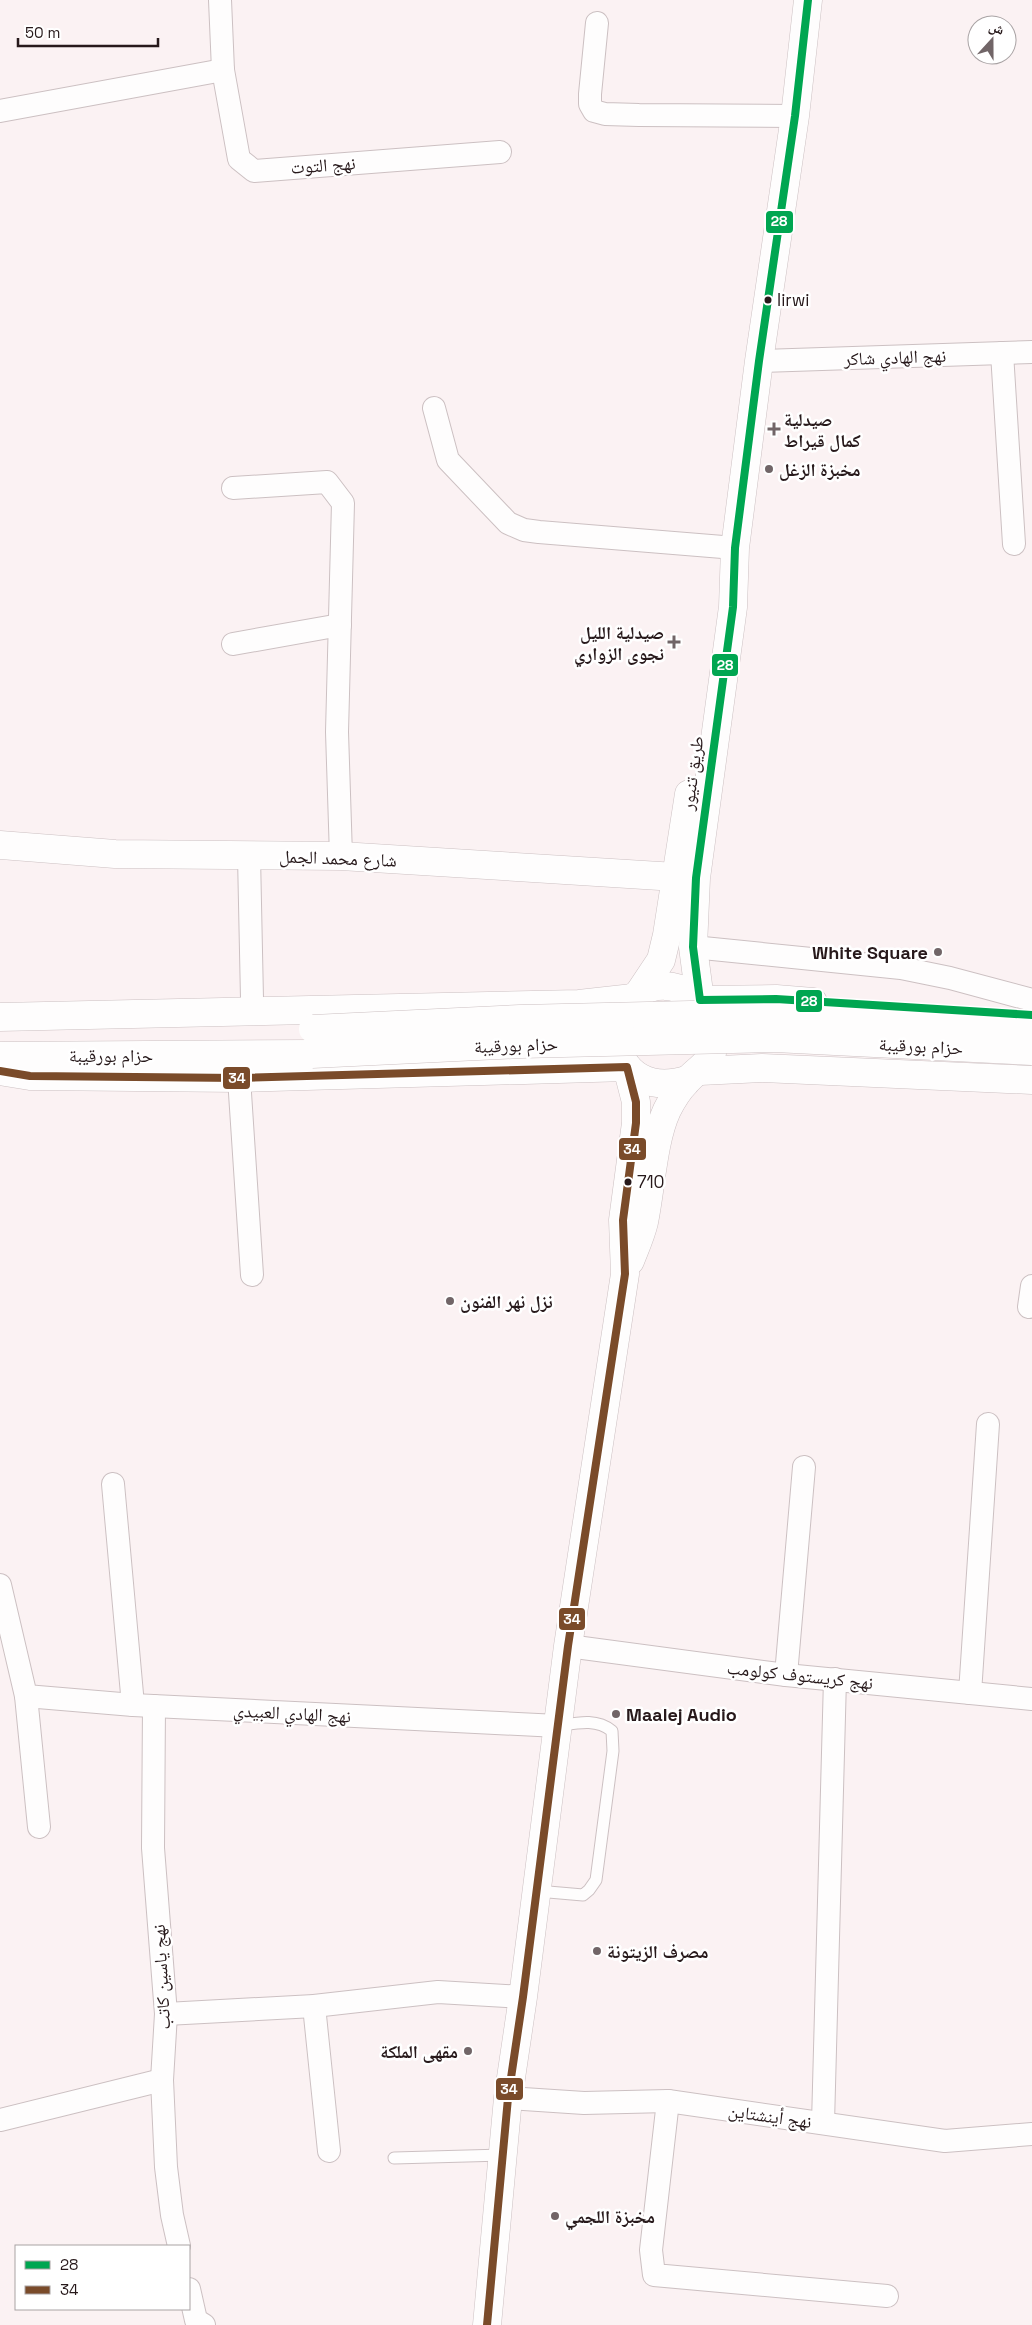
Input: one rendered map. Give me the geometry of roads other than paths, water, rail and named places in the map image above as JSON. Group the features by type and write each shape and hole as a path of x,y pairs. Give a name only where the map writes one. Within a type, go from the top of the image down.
{"main road":[{"name":"طريق تنيور","path":"700,1000 693,947 696,878 733,607 735,548 759,361 795,116 808,0"},
{"name":"طريق تنيور","path":"636,996 661,960 676,877 715,614 735,548"},
{"name":"شارع محمد الجمل","path":"0,845 116,854 340,856 676,877"},
{"path":"487,2325 508,2098 523,1998 568,1646 625,1274 623,1220 636,1123 636,1102 627,1067 618,1052 616,1036 618,1019 626,1004 636,996 655,987 672,986 687,991 700,1000 709,1012 714,1028 714,1043 710,1058 694,1075 666,1112 660,1131 643,1224 625,1274"},
{"path":"0,1017 579,1004 636,996"},
{"path":"700,1000 776,999 1032,1015"},
{"name":"حزام بورقيبة","path":"0,1056 312,1042 520,1018 778,1013 1032,1026"},
{"name":"حزام بورقيبة","path":"0,1031 312,1042 521,1044 775,1038 1032,1051"},
{"path":"0,1070 30,1076 239,1078 627,1067 640,1078 656,1084 672,1085 694,1075 762,1068 1032,1080"}],"street":[{"name":"نهج التوت","path":"220,0 223,70 239,159 254,171 500,152"},
{"path":"597,23 590,94 590,104 594,111 622,115 795,116"},
{"path":"0,111 223,70"},
{"name":"نهج الهادي شاكر","path":"759,361 1032,352"},
{"path":"1002,353 1014,544"},
{"path":"434,408 448,460 508,523 524,530 539,532 735,548"},
{"path":"233,488 327,482 343,503 337,732 340,856"},
{"path":"233,644 340,624"},
{"path":"249,856 252,999"},
{"path":"693,947 901,968 950,978 1032,1000"},
{"path":"239,1078 252,1274"},
{"path":"970,1693 988,1424"},
{"path":"786,1675 804,1467"},
{"name":"نهج ياسين كاتب","path":"113,1484 143,1706 166,2014 162,2080 166,2166 172,2214 179,2245"},
{"path":"0,1585 4,1620 26,1696 39,1828"},
{"name":"نهج كريستوف كولومب","path":"568,1646 786,1675 1032,1699"},
{"path":"823,2123 835,1679"},
{"name":"نهج الهادي العبيدي","path":"26,1696 143,1706 558,1726"},
{"path":"166,2014 314,2006 438,1992 523,1998"},
{"path":"314,2006 329,2151"},
{"path":"0,2120 162,2080"},
{"name":"نهج أينشتاين","path":"508,2098 584,2103 668,2101 945,2141 1032,2134"},
{"path":"668,2101 651,2250 654,2275 887,2296"},
{"path":"190,2293 196,2320 204,2325"}],"lane":[{"path":"537,1891 576,1896 586,1893 596,1880 601,1853 613,1751 612,1732 594,1722 558,1726"},
{"path":"394,2158 503,2155"}],"place":[{"name":"Iirwi","path":"768,300"},
{"name":"صيدلية كمال قيراط","path":"774,429"},
{"name":"مخبزة الزغل","path":"769,469"},
{"name":"صيدلية الليل نجوى الزواري","path":"674,642"},
{"name":"White Square","path":"938,952"},
{"name":"710","path":"628,1182"},
{"name":"نزل نهر الفنون","path":"450,1301"},
{"name":"Maalej Audio","path":"616,1714"},
{"name":"مصرف الزيتونة","path":"597,1951"},
{"name":"مقهى الملكة","path":"468,2051"},
{"name":"مخبزة اللجمي","path":"555,2216"}]}
